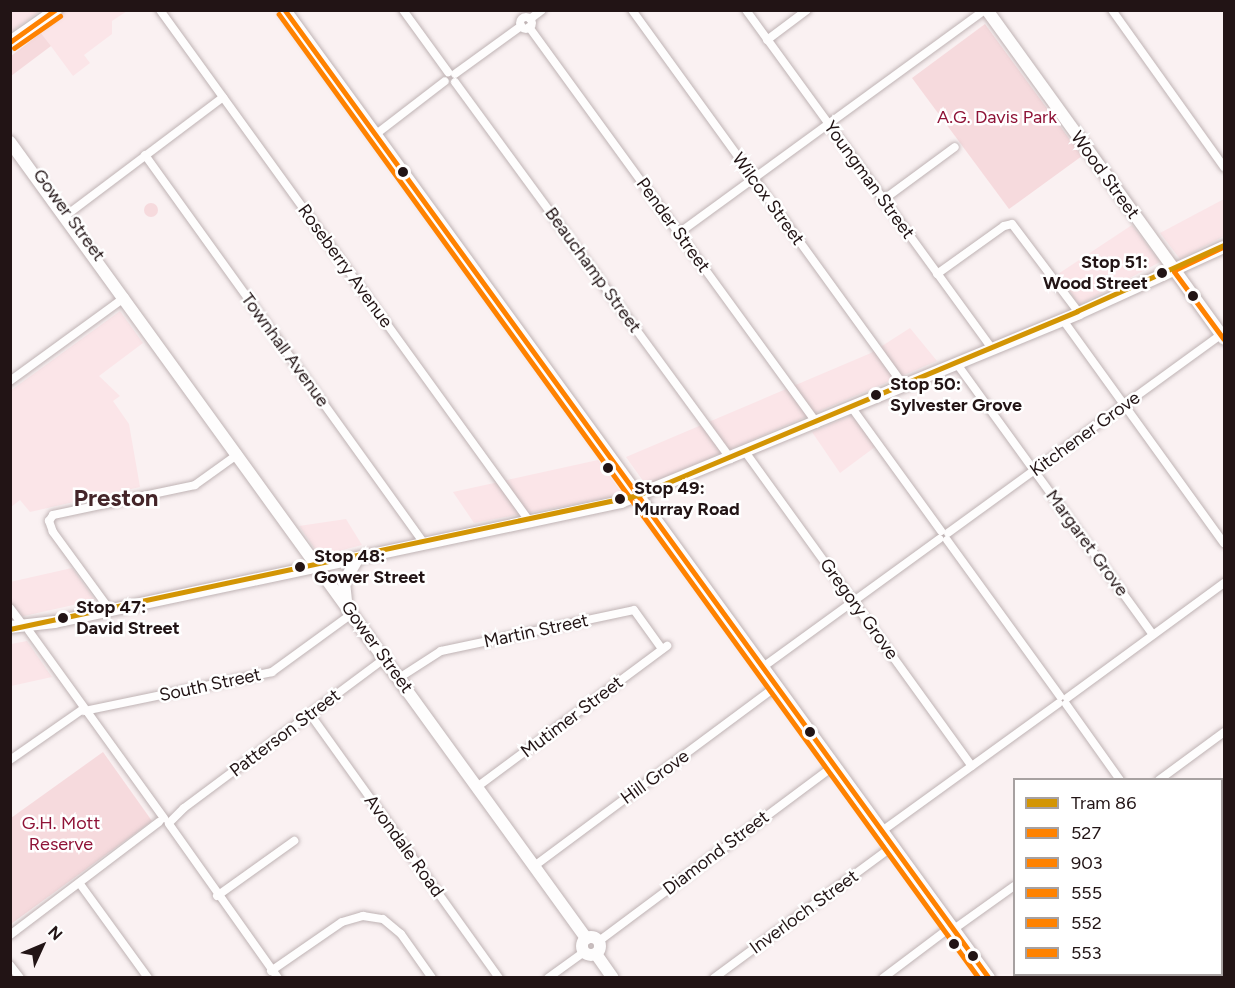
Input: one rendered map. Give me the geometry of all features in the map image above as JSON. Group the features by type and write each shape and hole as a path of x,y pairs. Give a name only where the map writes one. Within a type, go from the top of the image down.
{"main road":[{"path":"10,40 45,10"},
{"path":"10,40 56,10"},
{"path":"285,10 989,978"},
{"name":"Wood Street","path":"986,10 1223,337"},
{"name":"Gower Street","path":"10,134 533,867 592,939"},
{"name":"Gower Street","path":"10,142 66,215"},
{"path":"10,635 25,627 530,522 639,497 1063,320 1224,247"},
{"path":"351,610 344,582 358,558"},
{"path":"592,939 590,953 613,978"}],"street":[{"name":"Roseberry Avenue","path":"160,10 530,522"},
{"name":"Beauchamp Street","path":"403,10 731,459"},
{"path":"375,135 524,20 542,10"},
{"name":"Wilcox Street","path":"632,10 904,386"},
{"name":"Youngman Street","path":"746,10 992,349"},
{"path":"767,40 807,10"},
{"path":"679,233 986,10"},
{"path":"1112,10 1224,167"},
{"name":"Pender Street","path":"524,20 817,423"},
{"path":"66,215 222,97"},
{"path":"883,200 955,147"},
{"name":"Townhall Avenue","path":"145,156 425,544"},
{"path":"937,274 1004,226 1012,224 1078,313"},
{"path":"10,381 125,297"},
{"path":"1063,320 1224,543"},
{"name":"Kitchener Grove","path":"763,667 1125,405 1223,337"},
{"name":"Margaret Grove","path":"957,364 1153,635"},
{"path":"852,408 1119,778"},
{"name":"Gregory Grove","path":"746,453 972,766"},
{"path":"110,610 53,532 49,521 53,515 195,485 238,454"},
{"path":"882,831 1224,583"},
{"path":"10,608 278,978"},
{"name":"South Street","path":"10,760 84,710 272,672 351,610"},
{"name":"Martin Street","path":"399,678 441,651 634,610 664,648"},
{"name":"Mutimer Street","path":"477,787 664,648"},
{"name":"Patterson Street","path":"10,935 385,658"},
{"name":"Hill Grove","path":"533,867 777,686"},
{"name":"Avondale Road","path":"310,714 499,978"},
{"path":"1162,778 1224,732"},
{"name":"Diamond Street","path":"592,939 835,765"},
{"path":"217,896 294,841"},
{"name":"Inverloch Street","path":"714,978 893,846"},
{"path":"81,884 148,978"},
{"path":"883,978 1013,887"},
{"path":"273,972 342,922 363,916 383,919 401,934 432,978"},
{"path":"548,978 590,953"},
{"path":"10,965 20,978"}],"shaded area":[{"path":"11,10 40,10 40,11 11,32"},
{"path":"65,11 127,11 112,21 112,34 84,55 90,63 73,76 39,30"},
{"path":"1224,199 1224,236 1180,259 1160,233"},
{"path":"1132,225 1160,262 1079,305 1058,274"},
{"path":"120,311 143,343 99,376 120,396 113,401 129,424 140,487 30,512 20,500 11,507 10,391"},
{"path":"910,328 937,361 646,485 626,457 871,353"},
{"path":"852,415 875,447 840,473 812,432"},
{"path":"598,460 623,495 474,523 453,492"},
{"path":"346,519 362,545 320,556 299,526"},
{"path":"72,568 95,600 11,619 10,582"},
{"path":"27,641 52,677 11,686 11,644"},
{"path":"1080,976 1129,976 1126,978"},
{"path":"1151,976 1185,976 1182,978"}],"green space":[{"name":"A.G. Davis Park","path":"985,24 1082,156 1009,209 912,78"},
{"path":"41,33 51,46 11,76 11,56"},
{"path":"151,203 156,205 158,210 156,215 151,217 146,215 144,210 146,205"},
{"name":"G.H. Mott Reserve","path":"103,752 152,821 11,924 11,818"}],"tram line":[{"name":"86","path":"10,629 638,495 1077,311 1224,245"}],"transit line":[{"name":"552","path":"10,42 55,10"},
{"name":"527","path":"285,10 989,978"},
{"name":"903","path":"279,14 979,978"},
{"name":"553","path":"14,48 60,16"},
{"name":"555","path":"1224,247 1174,271 1224,339"}],"place":[{"name":"Stop 51: Wood Street","path":"1162,273"},
{"name":"Stop 50: Sylvester Grove","path":"876,395"},
{"name":"Stop 49: Murray Road","path":"620,499"},
{"name":"Stop 48: Gower Street","path":"300,567"},
{"name":"Stop 47: David Street","path":"63,618"}],"district":[{"name":"Preston","path":"116,498"}]}
